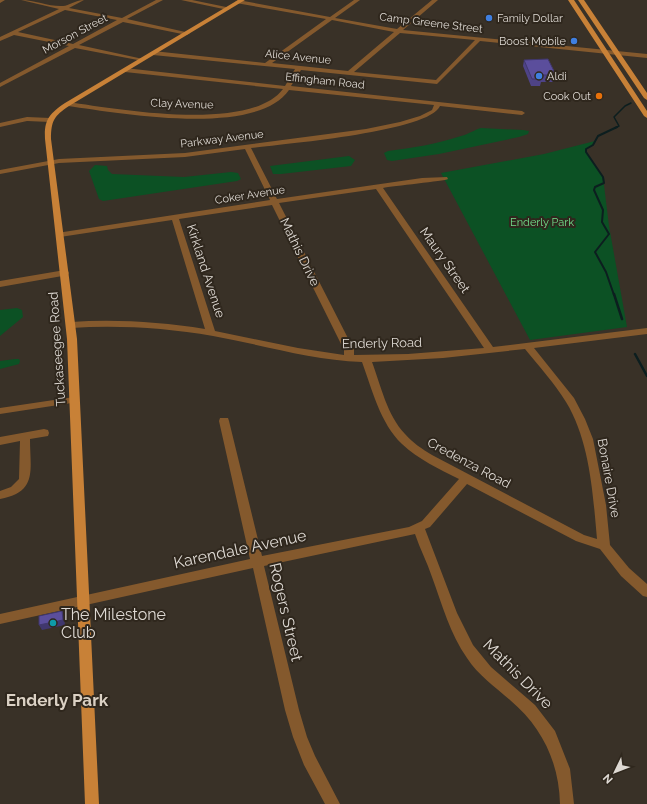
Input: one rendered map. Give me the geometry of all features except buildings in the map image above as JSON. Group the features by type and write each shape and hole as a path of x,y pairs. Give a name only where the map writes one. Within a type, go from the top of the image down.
{"main road":[{"path":"572,0 647,116"},
{"path":"581,0 647,98"},
{"path":"50,120 68,104 240,1"},
{"name":"Tuckaseegee Road","path":"50,120 48,127 50,162 71,325 92,804"}],"street":[{"path":"24,0 187,33"},
{"path":"0,40 81,0"},
{"name":"Morson Street","path":"0,85 160,0"},
{"path":"184,0 228,8"},
{"path":"267,64 357,0"},
{"path":"349,73 436,0"},
{"name":"Camp Greene Street","path":"240,1 399,31 647,56"},
{"path":"14,32 141,60"},
{"name":"Alice Avenue","path":"153,53 437,82 479,39"},
{"name":"Clay Avenue","path":"68,104 165,116 211,116 246,112 263,107 279,98 299,68"},
{"name":"Effingham Road","path":"125,70 522,113"},
{"name":"Parkway Avenue","path":"0,172 50,162 185,155 378,129 422,117 434,111 437,108 437,103"},
{"path":"0,125 27,120 50,120"},
{"name":"Mathis Drive","path":"247,147 349,350 349,358"},
{"name":"Coker Avenue","path":"60,235 378,186 422,180 444,179"},
{"name":"Maury Street","path":"378,186 490,350"},
{"name":"Kirkland Avenue","path":"175,218 211,333"},
{"path":"0,284 65,273"},
{"name":"Enderly Road","path":"71,325 122,324 211,333 301,352 366,359 426,356 490,350 647,331"},
{"name":"Bonaire Drive","path":"528,345 570,400 580,419 588,440 600,505 604,546"},
{"name":"Credenza Road","path":"366,359 384,406 399,435 428,458 580,538 604,546"},
{"path":"0,411 74,400"},
{"name":"Rogers Street","path":"224,421 292,710 309,760 333,804"},
{"path":"0,441 44,433"},
{"path":"0,495 12,492 22,484 24,479 25,437"},
{"name":"Karendale Avenue","path":"0,619 419,528 426,524 466,478"},
{"name":"Mathis Drive","path":"419,528 446,599 468,649 477,662 528,707 545,728 552,740 563,770 570,804"},
{"path":"604,546 625,572 647,592"}],"green space":[{"path":"481,128 529,131 528,134 519,137 439,154 392,161 387,160 384,153 443,141"},
{"name":"Enderly Park","path":"595,141 586,152 603,177 609,226 627,327 530,340 441,173 544,154"},
{"path":"349,156 355,160 351,166 273,174 270,166"},
{"path":"95,165 107,166 108,170 112,174 184,177 231,172 238,173 241,179 237,181 103,201 99,199 89,171"},
{"path":"17,308 22,310 23,317 0,336 0,310"},
{"path":"19,359 19,364 0,369 0,361"}],"waterway":[{"path":"617,127 619,126 614,117 625,106 631,103"},
{"path":"614,295 606,272 595,252 609,234 602,222 603,210 594,190 595,187 604,183 603,177 586,152 586,149 593,145 598,136 617,127"},
{"path":"614,294 622,319"},
{"path":"635,354 647,376"}],"place":[{"name":"Family Dollar","path":"489,18"},
{"name":"Boost Mobile","path":"574,41"},
{"name":"Aldi","path":"539,76"},
{"name":"Cook Out","path":"599,96"},
{"name":"The Milestone Club","path":"53,623"}],"district":[{"name":"Enderly Park","path":"57,700"}]}
